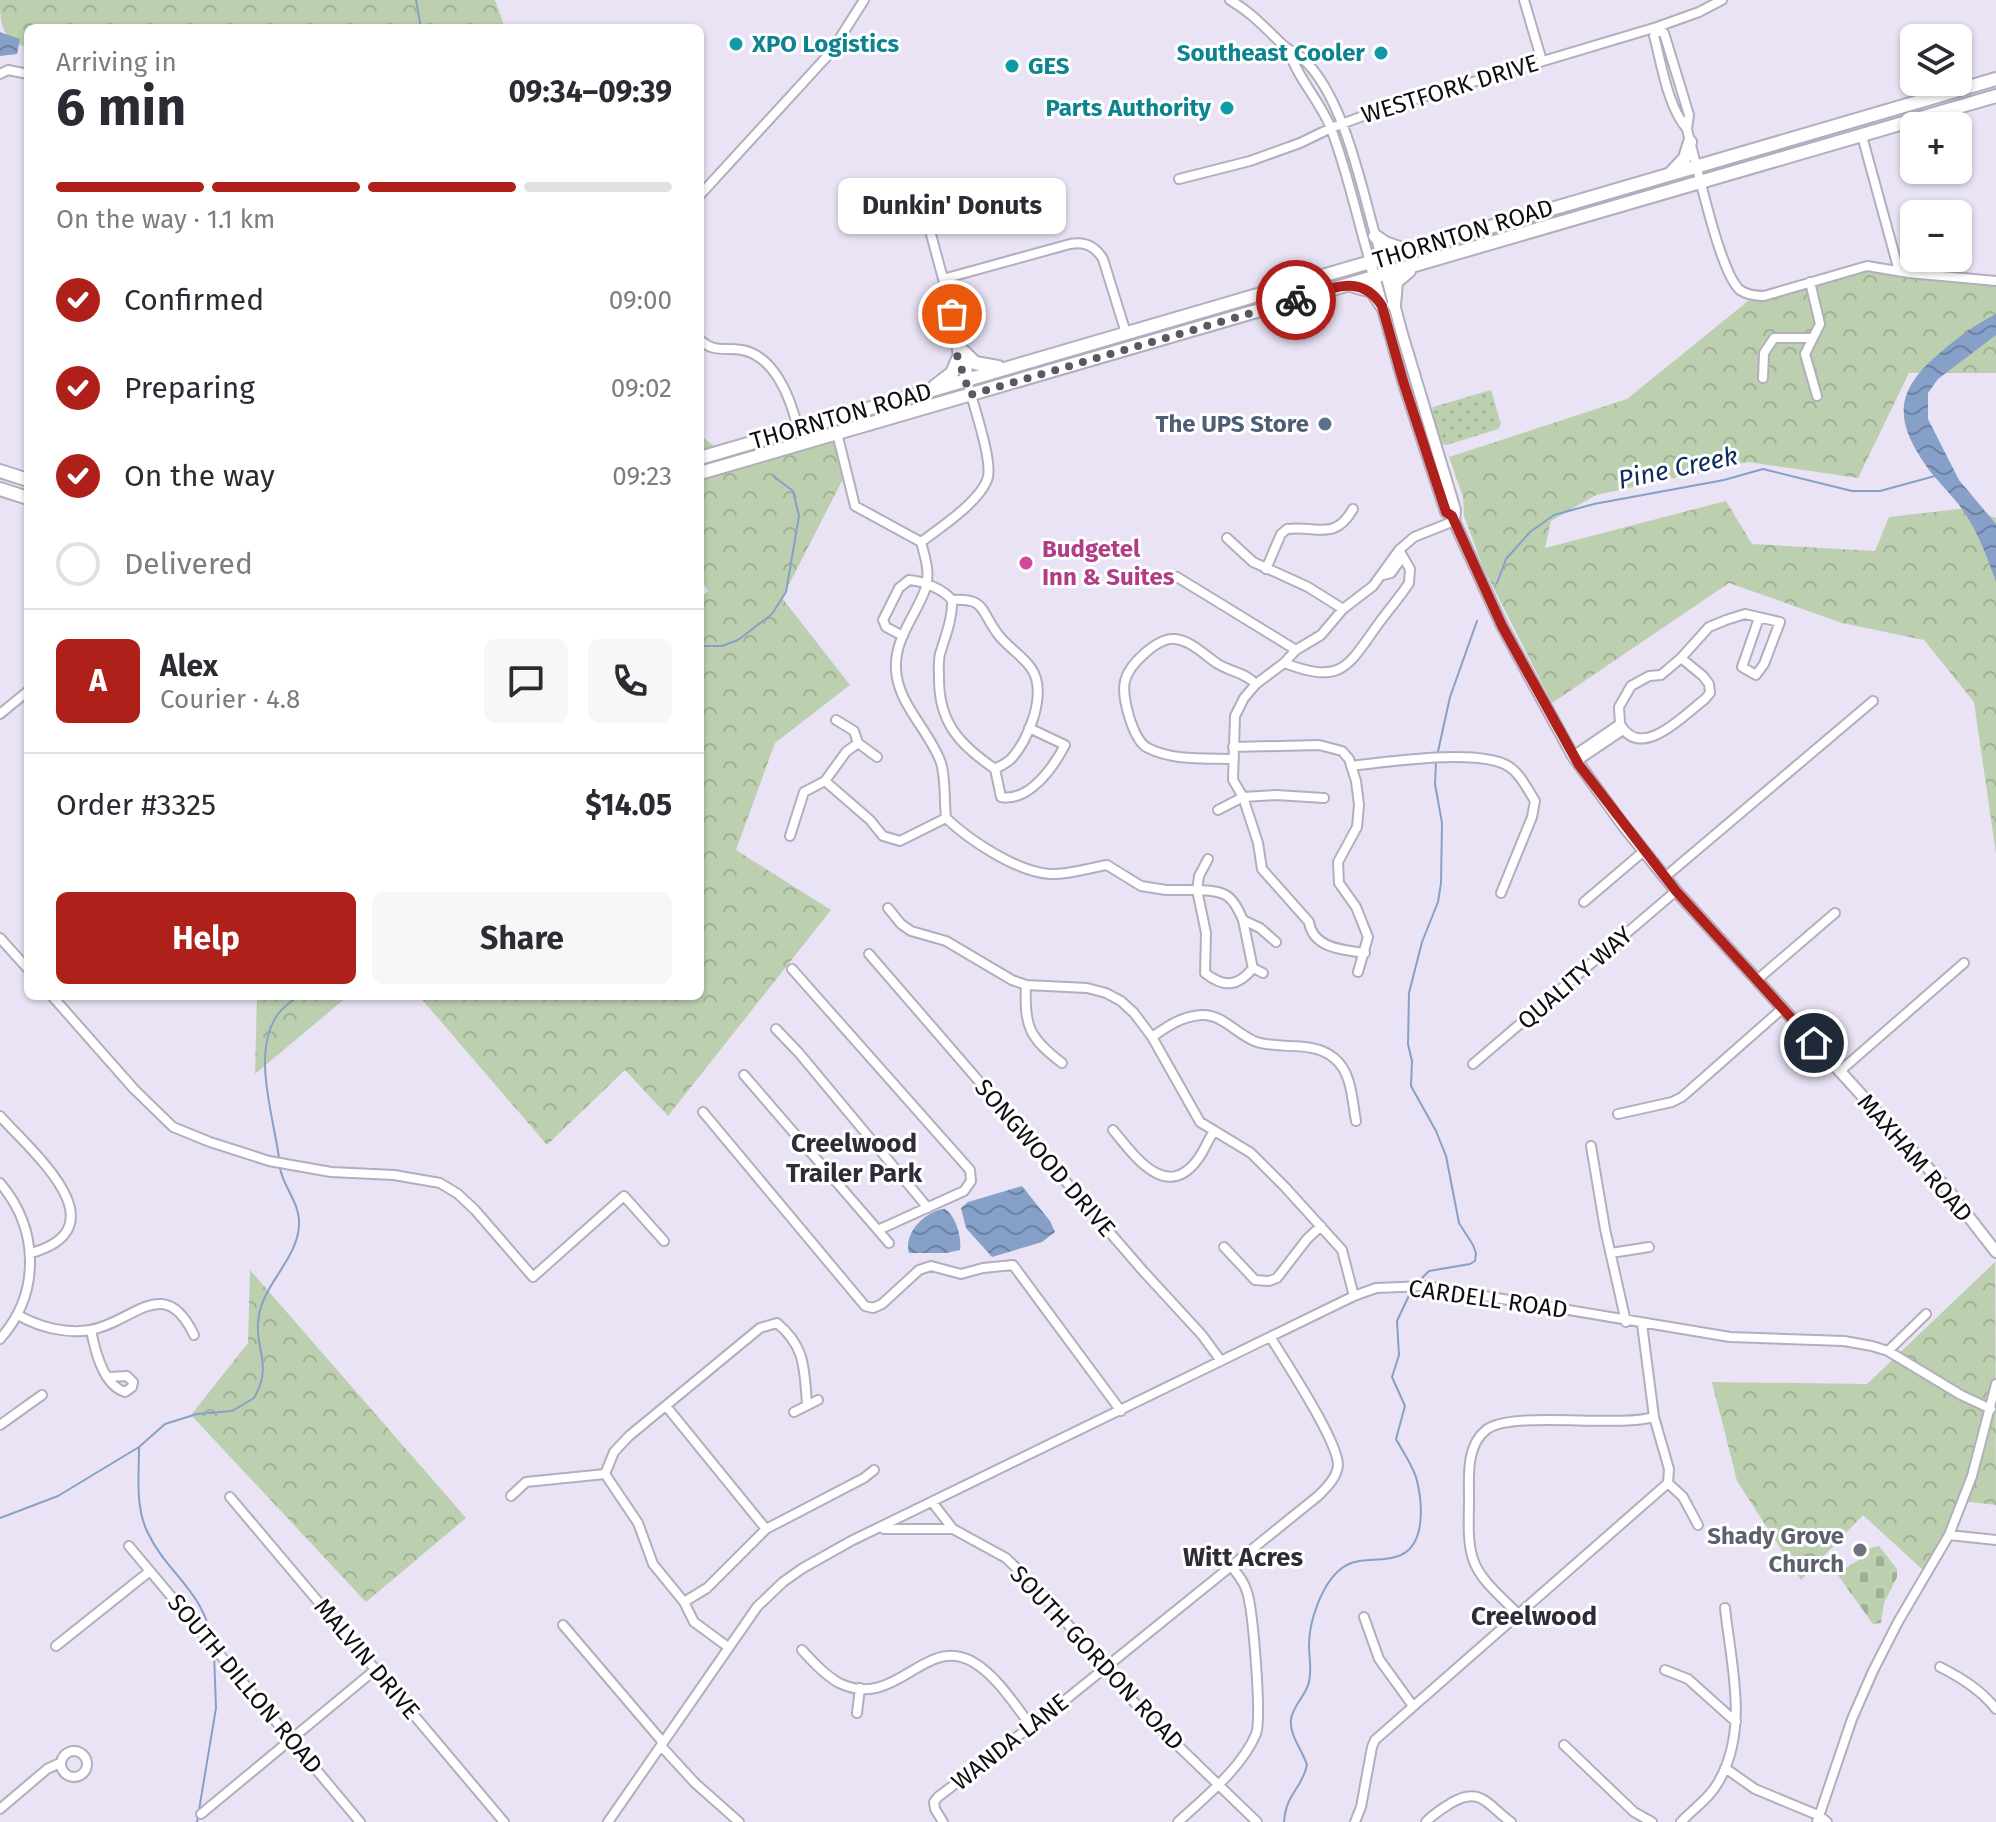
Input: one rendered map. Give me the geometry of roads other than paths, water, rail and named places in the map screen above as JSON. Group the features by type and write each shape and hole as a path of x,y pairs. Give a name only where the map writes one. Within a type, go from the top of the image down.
{"highway":[{"name":"THORNTON ROAD","path":"704,457 1996,79"},
{"name":"THORNTON ROAD","path":"704,472 1996,96"},
{"path":"1669,175 1685,158 1688,136"},
{"path":"1375,236 1408,251"},
{"path":"1347,286 1367,288 1388,306 1396,282 1419,264"},
{"path":"927,391 952,373 960,351 980,366 1013,366"},
{"path":"0,471 24,479"},
{"path":"0,489 24,497"}],"main road":[{"name":"MAXHAM ROAD","path":"1376,260 1404,384 1446,512 1453,519 1502,626 1575,758 1676,891 1948,1190 1996,1252"},
{"name":"MAXHAM ROAD","path":"1388,306 1455,510 1453,519"},
{"path":"1404,384 1411,389 1423,426 1432,435"}],"street":[{"path":"704,191 831,52 864,0"},
{"name":"MAXHAM ROAD","path":"1230,0 1260,21 1288,51 1301,58 1325,89 1342,123 1375,236 1376,260"},
{"path":"1524,0 1542,61"},
{"name":"WESTFORK DRIVE","path":"1179,179 1250,161 1381,109 1658,28 1722,0"},
{"path":"1658,28 1664,33 1689,115 1688,136 1725,269 1739,289 1751,295 1764,296 1867,266 1996,281"},
{"name":"MAXHAM ROAD","path":"1288,51 1293,65 1313,92 1331,128 1376,260"},
{"path":"0,74 8,70 24,73"},
{"path":"1862,136 1899,271"},
{"path":"921,542 959,515 987,480 989,464 922,201"},
{"path":"943,279 1070,244 1085,243 1103,259 1126,333"},
{"path":"1810,282 1820,324 1805,354 1817,396"},
{"path":"1763,378 1764,353 1774,338 1811,338"},
{"path":"704,342 719,350 745,350 760,357 785,392 798,429"},
{"path":"837,433 855,506 921,542 926,559 926,585 895,657 896,674 903,695 942,765 946,818 965,837 1028,869 1052,874 1107,865 1141,886 1166,890 1197,890 1218,891 1234,899 1243,920 1253,968 1244,980 1234,984 1205,973 1206,933 1197,890 1199,876 1208,859"},
{"path":"1266,569 1281,534 1287,529 1329,531 1339,527 1353,509"},
{"path":"1365,953 1337,949 1318,940 1310,933 1309,922 1262,869 1258,843 1243,797 1233,780 1235,716 1256,684 1296,650 1321,635 1343,609 1373,586 1382,575 1382,567 1390,556 1414,537 1453,519"},
{"path":"1227,538 1253,562 1308,587 1343,609"},
{"path":"1284,663 1312,672 1337,671 1362,651 1409,583 1410,569 1398,552"},
{"path":"1177,577 1296,650"},
{"path":"903,636 886,627 883,620 899,588 909,580 948,594 952,600 952,610 939,659 942,713 961,741 995,769 1001,797 1011,799 1029,790 1046,773 1065,745 1029,728"},
{"path":"952,600 974,600 981,605 996,631 1036,676 1038,698 1029,728 1010,761 995,769"},
{"path":"1681,658 1709,684 1710,693 1654,737 1641,740 1631,737 1621,727 1619,707 1631,686 1649,676 1661,675 1709,627 1745,614 1780,622 1764,664 1756,675 1742,667 1759,618"},
{"path":"1234,759 1164,754 1141,744 1129,713 1125,679 1140,659 1161,642 1177,639 1217,663 1243,673 1256,684"},
{"path":"0,714 24,694"},
{"path":"1665,877 1873,701"},
{"path":"836,720 854,731 858,743 877,757"},
{"path":"1575,758 1621,727"},
{"path":"790,836 804,792 825,781 846,752 858,743"},
{"path":"1233,747 1319,745 1342,751 1351,766 1359,805 1357,827 1338,862 1339,883 1356,907 1368,937 1358,972"},
{"path":"1351,766 1426,757 1493,761 1511,767 1535,801 1532,817 1501,893"},
{"path":"825,781 870,820 883,836 900,841 946,818"},
{"path":"1218,810 1243,797 1276,795 1324,798"},
{"path":"1584,902 1644,851"},
{"name":"QUALITY WAY","path":"1473,1064 1676,891"},
{"path":"888,908 911,931 946,941 1012,980 1026,985 1087,988 1106,993 1134,1013 1152,1037 1200,1122 1251,1153 1342,1250 1354,1296"},
{"path":"1758,979 1835,913"},
{"path":"1243,920 1260,928 1276,942"},
{"path":"0,938 24,965"},
{"name":"SONGWOOD DRIVE","path":"869,954 1202,1335 1221,1361"},
{"path":"1839,1072 1964,963"},
{"path":"1253,968 1263,973"},
{"path":"792,969 970,1170 971,1181 964,1191 878,1230"},
{"path":"1026,985 1028,1028 1044,1049 1062,1063"},
{"path":"56,1000 134,1089 173,1127 269,1161 331,1172 394,1175 440,1183 475,1210 533,1277 624,1196 664,1241"},
{"path":"1618,1114 1682,1097 1783,1008"},
{"path":"1152,1037 1184,1018 1204,1015 1224,1022 1253,1041 1327,1052 1346,1071 1356,1121"},
{"path":"776,1029 928,1208"},
{"path":"744,1075 889,1243"},
{"path":"703,1112 865,1306 873,1308 882,1304 919,1270 931,1266 961,1274 1013,1265 1121,1411"},
{"path":"0,1116 63,1187 70,1203 71,1220 64,1235 51,1246 31,1253"},
{"path":"1113,1130 1141,1165 1155,1175 1165,1176 1178,1174 1197,1161 1214,1131"},
{"path":"1591,1146 1626,1322"},
{"path":"0,1183 20,1214 31,1253 28,1287 18,1315 0,1339"},
{"path":"1224,1247 1255,1280 1269,1281 1283,1273 1297,1251 1321,1226"},
{"path":"1611,1253 1649,1247"},
{"name":"CARDELL ROAD","path":"879,1529 1354,1296 1393,1286 1425,1286 1730,1337 1844,1341 1888,1351 1961,1395 1991,1409"},
{"path":"18,1315 44,1327 91,1330 145,1306 159,1304 174,1306 184,1315 194,1335"},
{"path":"1888,1351 1926,1314"},
{"path":"605,1474 614,1452 629,1436 760,1328 777,1323 790,1334 804,1361 807,1404"},
{"path":"1355,1822 1361,1807 1373,1744 1668,1483 1669,1469 1654,1417 1642,1324"},
{"path":"91,1330 96,1353 109,1377"},
{"name":"WANDA LANE","path":"943,1822 935,1809 934,1802 938,1797 1318,1496 1336,1474 1338,1465 1325,1432 1271,1338"},
{"path":"1725,1768 1755,1789 1821,1820 1852,1719 1873,1671 1949,1535 1972,1476 1996,1384"},
{"path":"0,1425 42,1395"},
{"path":"794,1412 818,1400"},
{"path":"666,1406 766,1529"},
{"path":"1519,1615 1488,1583 1473,1561 1470,1548 1468,1469 1473,1449 1481,1435 1497,1423 1511,1421 1575,1422 1654,1417"},
{"path":"684,1602 707,1588 766,1529 874,1470"},
{"path":"511,1496 526,1482 605,1474"},
{"path":"605,1474 638,1523 653,1564 684,1602 694,1622 728,1647"},
{"path":"1668,1483 1683,1497 1698,1525"},
{"name":"MALVIN DRIVE","path":"230,1497 504,1822"},
{"name":"SOUTH GORDON ROAD","path":"932,1502 953,1529 1006,1558 1036,1587 1141,1710 1257,1822"},
{"path":"608,1822 757,1607 783,1582 824,1556 879,1529 953,1529"},
{"path":"1949,1535 1996,1540"},
{"name":"SOUTH DILLON ROAD","path":"129,1546 360,1822"},
{"path":"1178,1822 1218,1786 1256,1733 1258,1722 1248,1596 1243,1581 1231,1566"},
{"path":"56,1646 150,1571"},
{"path":"1681,1822 1711,1793 1725,1768 1736,1722 1736,1687 1725,1608"},
{"path":"1364,1617 1385,1670 1413,1706"},
{"path":"563,1625 661,1740 662,1747 695,1783 739,1822"},
{"path":"802,1650 834,1679 860,1688 894,1683 931,1659 952,1655 962,1657 986,1673 1031,1726"},
{"path":"1940,1667 1964,1679 1996,1709"},
{"path":"201,1814 376,1669"},
{"path":"1665,1670 1688,1679 1736,1722"},
{"path":"857,1713 860,1688"},
{"path":"1564,1745 1634,1812 1652,1822"},
{"path":"0,1809 60,1763"},
{"path":"1426,1822 1453,1802 1471,1794 1485,1800 1511,1822"}],"water":[{"path":"0,32 20,39 17,54 0,56"},
{"path":"1996,314 1996,335 1938,379 1928,393 1928,419 1959,480 1996,524 1996,582 1971,523 1916,450 1904,420 1904,406 1907,392 1926,366 1947,346"},
{"path":"1022,1186 1055,1232 1042,1242 992,1257 966,1228 961,1208 968,1202"},
{"path":"945,1209 957,1228 960,1250 909,1253 909,1238 918,1224 931,1213"}],"waterway":[{"path":"416,0 420,24"},
{"name":"Pine Creek","path":"1497,583 1506,559 1530,532 1554,515 1594,504 1724,480 1763,469 1852,491 1880,491 1935,476"},
{"path":"704,646 722,646 738,640 772,614 786,592 799,516 793,491 773,476"},
{"name":"Pine Creek","path":"1437,756 1450,697 1477,621"},
{"path":"1416,1284 1429,1271 1470,1264 1475,1261 1476,1253 1459,1223 1446,1156 1411,1086 1409,993 1422,942 1438,902 1441,883 1442,823 1435,784 1436,762"},
{"path":"279,1158 267,1087 266,1049 276,1017 293,1000"},
{"path":"0,1518 58,1496 139,1447 165,1424 197,1414 232,1411 254,1398 260,1386 263,1365 258,1337 259,1315 298,1233 298,1213 280,1168"},
{"name":"Pine Creek","path":"1284,1822 1288,1804 1307,1765 1294,1737 1291,1720 1309,1682 1310,1635 1323,1593 1342,1568 1349,1564 1401,1555 1409,1549 1419,1531 1421,1508 1416,1477 1396,1439 1405,1406 1392,1377 1399,1355 1397,1321 1412,1289"},
{"path":"139,1447 139,1491 144,1523 156,1547 201,1609 211,1639"},
{"path":"197,1822 216,1708 214,1653"}],"place":[{"name":"XPO Logistics","path":"736,44"},
{"name":"Southeast Cooler","path":"1381,53"},
{"name":"GES","path":"1012,66"},
{"name":"Parts Authority","path":"1227,108"},
{"name":"Dunkin' Donuts","path":"952,314"},
{"name":"The UPS Store","path":"1325,424"},
{"name":"Budgetel Inn & Suites","path":"1026,563"},
{"name":"Shady Grove Church","path":"1860,1550"}],"district":[{"name":"Creelwood Trailer Park","path":"854,1158"},
{"name":"Witt Acres","path":"1243,1557"},
{"name":"Creelwood","path":"1534,1616"}]}
